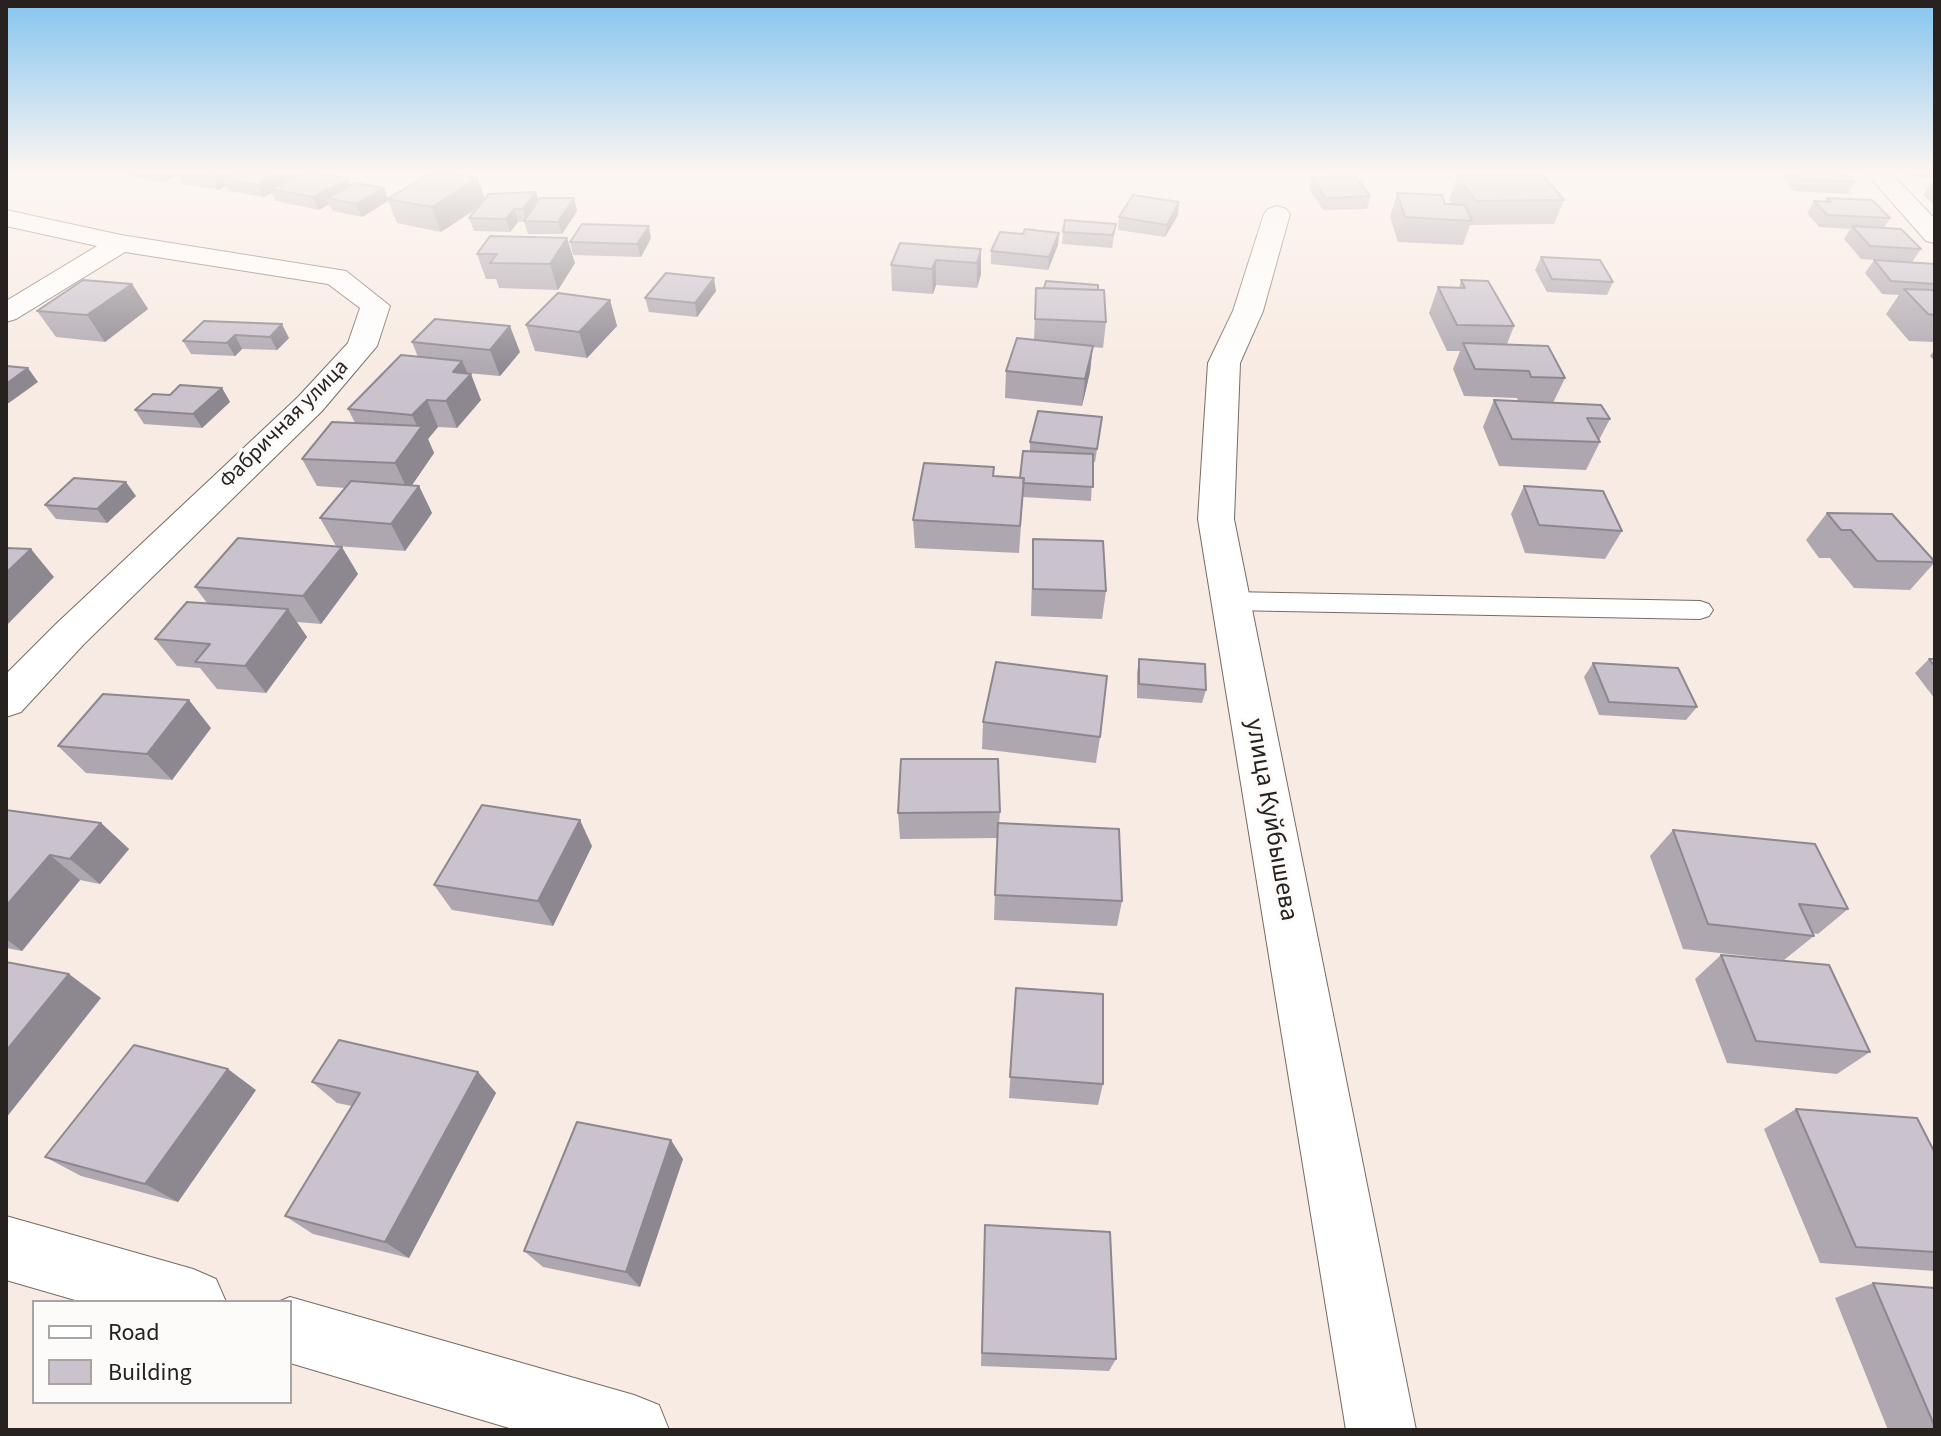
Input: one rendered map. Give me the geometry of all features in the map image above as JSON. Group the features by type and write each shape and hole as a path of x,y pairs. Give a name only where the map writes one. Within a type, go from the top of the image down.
{"street":[{"name":"Фабричная улица","path":"6,701 70,634 310,404 362,346 375,306 336,277 112,241"},
{"name":"улица Куйбышева","path":"1269,241 1248,311 1224,363 1216,519 1381,1430"},
{"path":"6,313 121,243"},
{"path":"6,1248 186,1300"},
{"path":"292,1331 634,1430"}],"lane":[{"path":"1230,601 1700,610"}],"building":[{"path":"486,241 565,241 550,264 490,263 497,254 477,254"},
{"path":"571,241 639,241 637,244"},
{"path":"996,241 1056,241 1049,257 991,251"},
{"path":"1866,241 1913,241 1921,249 1870,246"},
{"path":"900,243 981,249 977,263 936,260 932,269 891,265"},
{"path":"1541,257 1600,260 1613,282 1552,279"},
{"path":"1874,260 1935,264 1935,284 1891,281"},
{"path":"666,273 714,278 695,303 645,298"},
{"path":"83,280 132,284 87,315 37,311"},
{"path":"1461,280 1488,281 1514,326 1457,325 1438,287 1465,288"},
{"path":"1046,281 1098,285 1098,290 1044,288"},
{"path":"1036,288 1104,290 1106,322 1035,319"},
{"path":"1904,289 1935,290 1935,315 1928,314"},
{"path":"558,293 610,300 579,332 526,325"},
{"path":"435,319 510,326 490,350 412,342"},
{"path":"204,321 282,324 270,337 235,335 227,343 183,341"},
{"path":"1017,338 1093,346 1085,379 1006,371"},
{"path":"1463,343 1548,346 1565,378 1531,377 1529,371 1475,369"},
{"path":"401,355 462,361 453,372 471,374 446,401 427,400 412,415 348,409"},
{"path":"6,366 28,368 6,384"},
{"path":"180,385 222,388 193,414 135,410 153,394 170,395"},
{"path":"1494,400 1601,405 1610,419 1587,418 1600,442 1512,439"},
{"path":"1038,411 1102,417 1097,449 1030,442"},
{"path":"332,422 422,426 395,463 302,459"},
{"path":"1023,451 1093,454 1093,487 1023,483 1024,478 1020,478"},
{"path":"924,463 994,467 993,476 1024,478 1020,526 913,520"},
{"path":"74,478 126,482 97,509 45,505"},
{"path":"351,481 419,486 391,524 320,518"},
{"path":"1524,486 1603,491 1622,531 1539,525"},
{"path":"1827,513 1892,514 1935,562 1877,561 1851,530 1841,530"},
{"path":"238,538 342,547 303,596 195,587"},
{"path":"1033,539 1103,541 1106,591 1033,589"},
{"path":"6,548 31,549 6,573"},
{"path":"187,602 288,609 245,666 195,662 210,644 155,639"},
{"path":"1139,659 1205,664 1206,690 1139,684"},
{"path":"996,662 1107,676 1100,737 983,722"},
{"path":"1593,663 1678,668 1697,707 1609,702"},
{"path":"103,694 189,700 147,754 58,746"},
{"path":"901,759 998,759 1000,812 898,813"},
{"path":"482,805 580,820 538,901 434,885"},
{"path":"6,810 101,823 70,859 50,855 6,906"},
{"path":"998,823 1119,829 1122,901 995,895"},
{"path":"1673,830 1815,844 1848,909 1799,904 1814,936 1708,924"},
{"path":"1721,955 1829,965 1870,1052 1756,1041"},
{"path":"6,962 69,974 6,1051"},
{"path":"1016,988 1103,994 1103,1084 1010,1077"},
{"path":"339,1040 478,1072 385,1242 285,1216 360,1093 312,1082"},
{"path":"134,1045 228,1069 145,1184 45,1157"},
{"path":"1796,1109 1917,1118 1935,1153 1935,1252 1856,1247"},
{"path":"577,1122 671,1140 626,1272 524,1251"},
{"path":"985,1225 1110,1232 1116,1359 982,1353"},
{"path":"1873,1283 1935,1288 1935,1427"}]}
